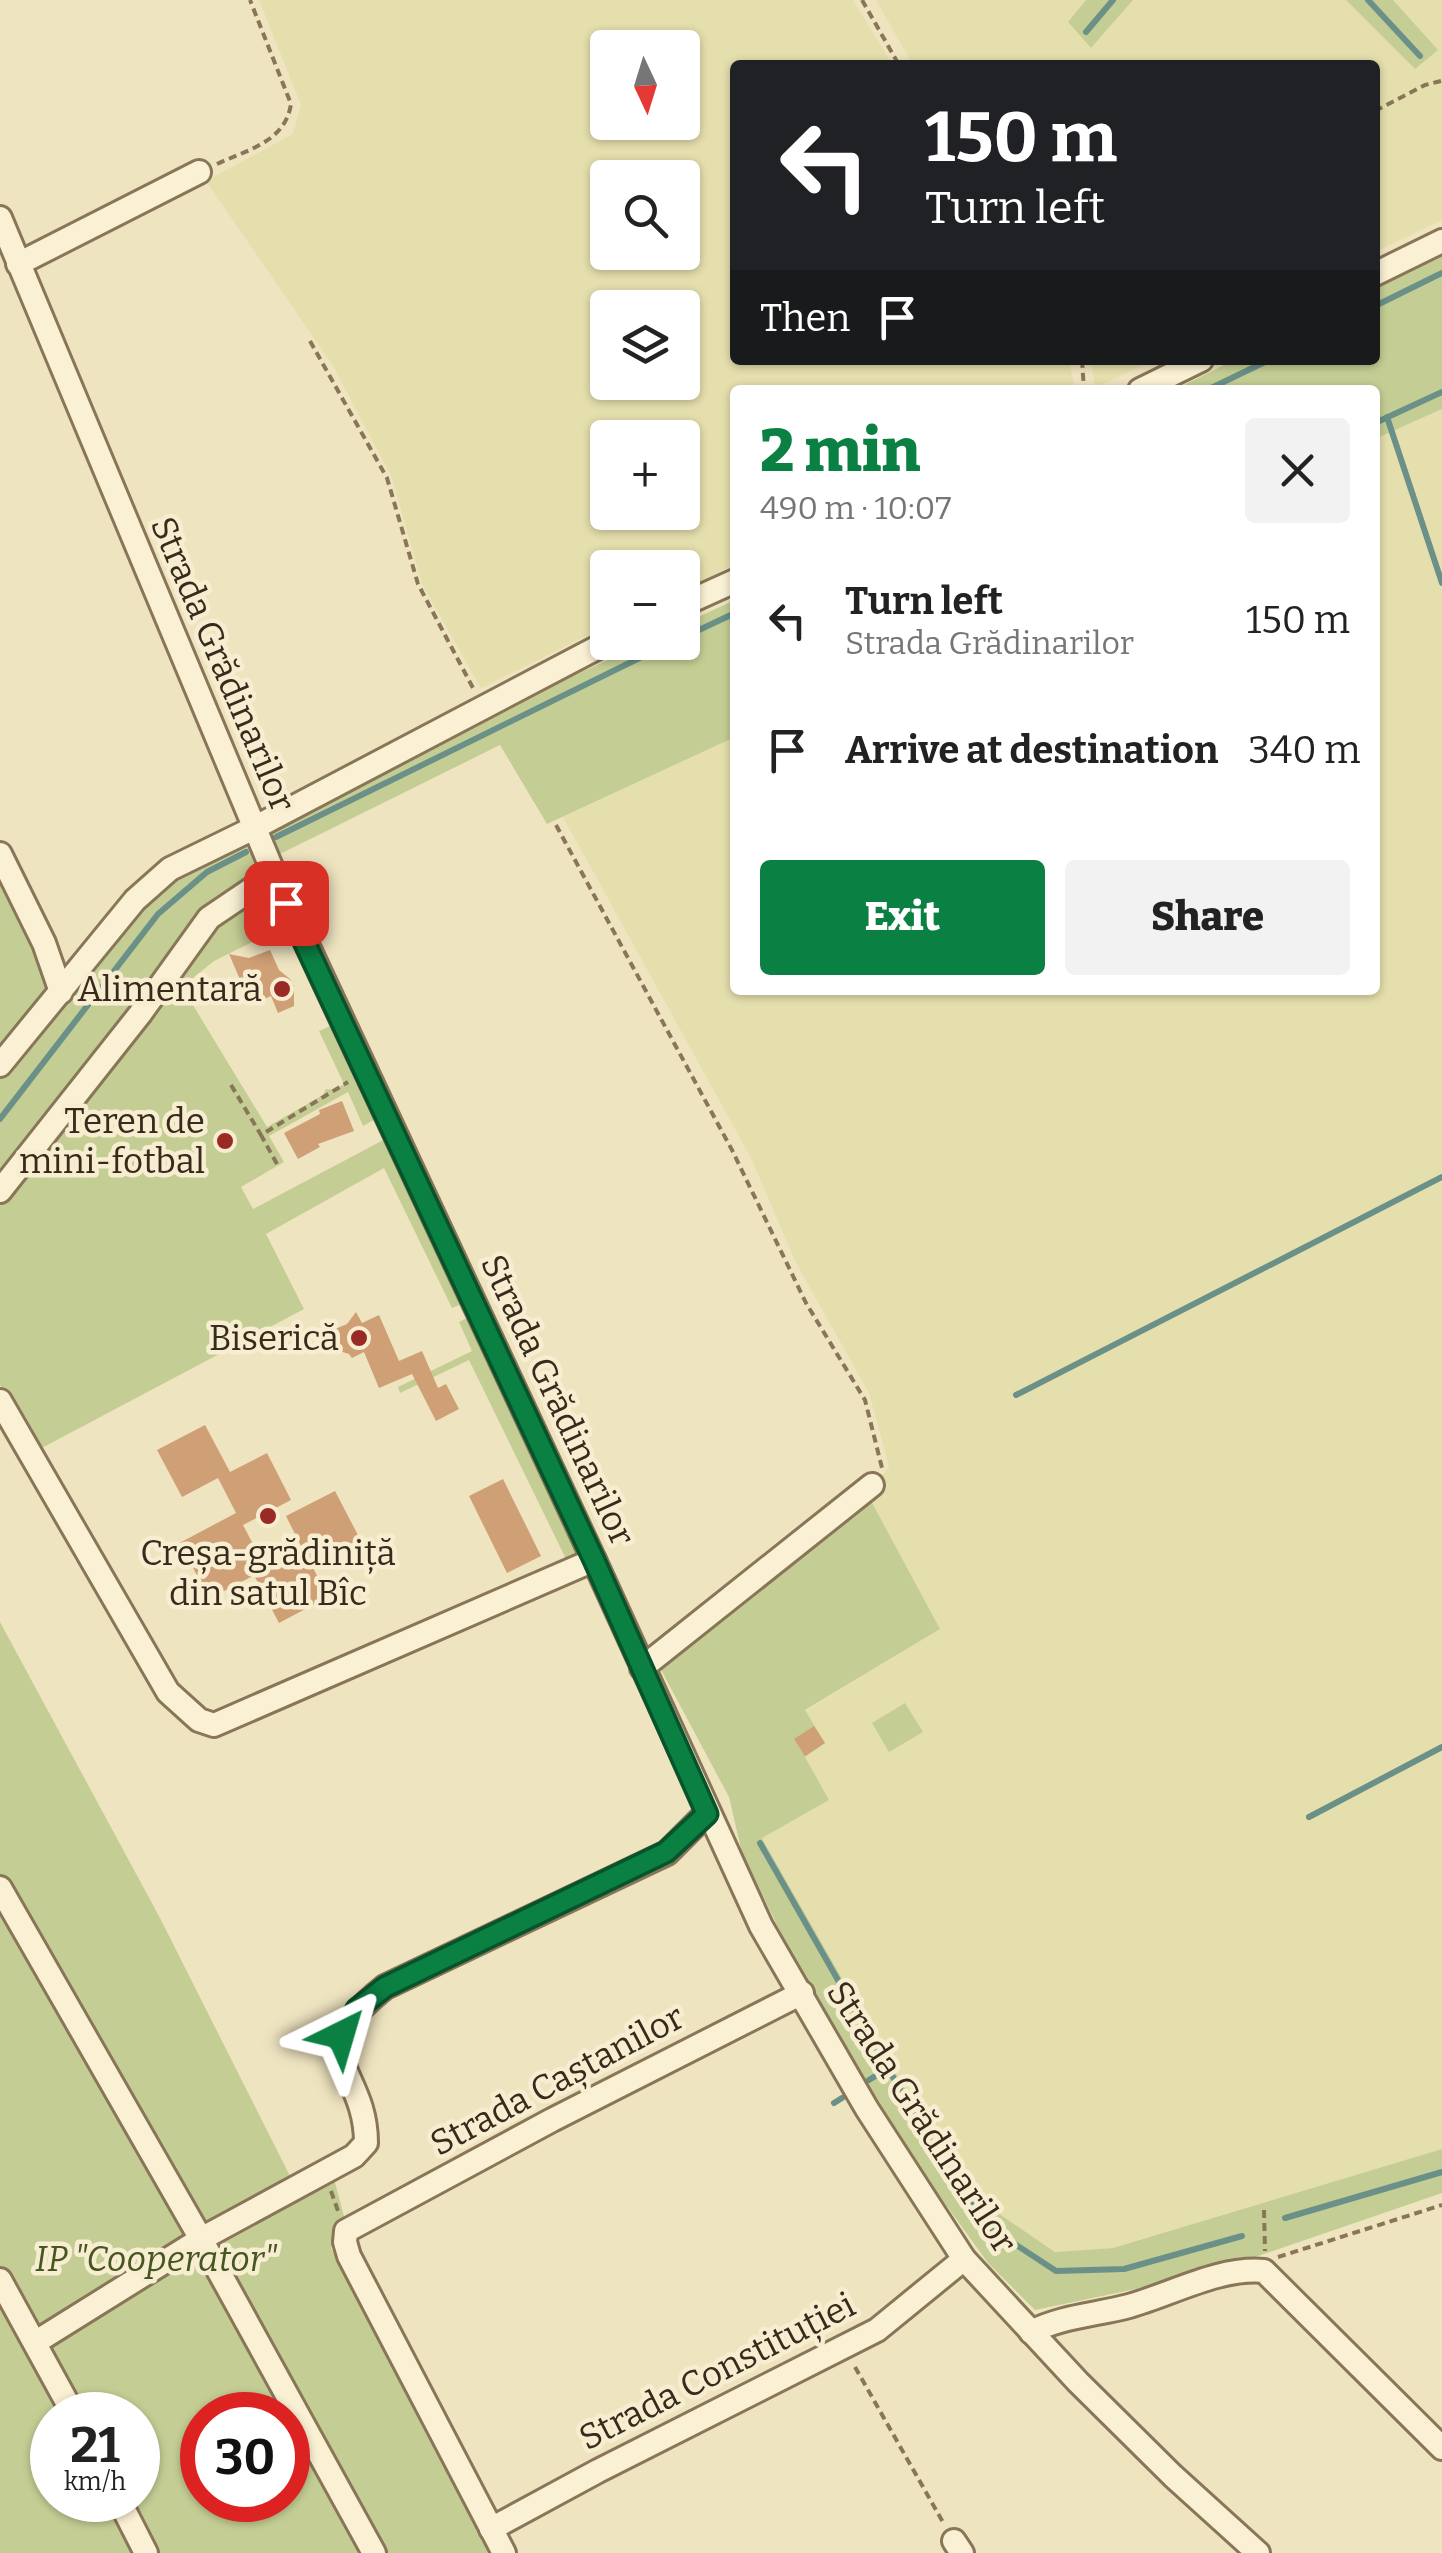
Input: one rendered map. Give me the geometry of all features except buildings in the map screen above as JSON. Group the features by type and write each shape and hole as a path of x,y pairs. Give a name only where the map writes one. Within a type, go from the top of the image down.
{"street":[{"path":"18,264 199,172"},
{"name":"Strada Grădinarilor","path":"0,218 274,874 761,1926 867,2109 964,2259 1173,2476 1258,2553"},
{"path":"1380,271 1442,240"},
{"path":"1150,385 1190,365"},
{"path":"700,598 730,583"},
{"path":"0,1065 151,883 182,862 590,651"},
{"path":"0,854 44,943 60,992"},
{"path":"0,1191 140,1014 209,918 274,874"},
{"path":"0,1401 168,1692 199,1720 214,1724 594,1560"},
{"path":"642,1668 872,1485"},
{"path":"36,2342 202,2239 354,2156 366,2143 366,2124 341,2058 341,2035 357,2009 385,1987 430,1964 666,1852 707,1814"},
{"path":"0,1888 202,2239 374,2553"},
{"name":"Strada Caștanilor","path":"346,2232 569,2111 802,1994"},
{"path":"346,2232 344,2242 350,2256 504,2553"},
{"name":"Strada Constituției","path":"491,2529 598,2470 877,2330 964,2259"},
{"path":"1031,2332 1054,2321 1126,2306 1241,2271 1264,2271 1442,2448"},
{"path":"0,2280 62,2392"},
{"path":"130,2522 146,2553"}],"path":[{"path":"199,172 275,136 288,122 291,104 250,0"},
{"path":"862,0 896,60"},
{"path":"1380,108 1442,80"},
{"path":"310,341 387,478 418,584 484,707"},
{"path":"556,825 732,1150 806,1303 865,1400 883,1465 872,1485"},
{"path":"261,1135 346,1086 360,1060"},
{"path":"232,1085 277,1164"},
{"path":"324,2173 346,2232"},
{"path":"1264,2210 1264,2262 1442,2205"},
{"path":"845,2348 958,2547"}],"shaded area":[{"path":"259,0 853,0 890,60 730,60 730,365 1070,365 1074,385 730,385 730,566 700,582 700,550 590,550 590,634 481,688 422,584 392,478 333,366 206,181 293,134 301,105"},
{"path":"876,0 1086,0 1068,22 1091,48 1133,0 1346,0 1415,69 1437,50 1393,0 1442,0 1442,220 1380,250 1380,60 910,60"},
{"path":"1092,365 1143,365 1101,385 1095,385"},
{"path":"1442,409 1442,2149 1113,2248 1056,2252 995,2211 941,2152 762,1837 805,1756 825,1743 805,1711 940,1629 869,1497 889,1466 869,1393 797,1265 751,1158 563,817 730,739 730,995 1380,995 1380,437"}],"green space":[{"path":"1086,0 1133,0 1091,48 1068,22"},
{"path":"1346,0 1393,0 1438,50 1415,69"},
{"path":"1442,255 1442,409 1380,437 1380,385 1184,385 1224,365 1380,365 1380,286"},
{"path":"730,602 730,739 547,824 500,745 280,854 272,832 284,821 483,718 608,660 700,660 700,616"},
{"path":"247,841 285,926 214,961 182,987 267,1127 323,1095 326,1089 334,1090 344,1084 319,1031 335,1024 379,1117 363,1126 348,1092 269,1136 284,1162 241,1187 253,1209 389,1137 466,1302 452,1308 384,1168 266,1234 304,1309 38,1450 0,1385 0,871 40,956 56,1011 125,927 186,873"},
{"path":"471,1316 582,1555 567,1561 469,1360 400,1393 398,1387 472,1351 459,1322"},
{"path":"869,1497 940,1629 805,1710 825,1743 805,1757 829,1800 762,1838 941,2152 995,2211 1055,2252 1113,2248 1442,2149 1442,2193 1203,2275 1035,2310 988,2263 889,2126 789,1950 742,1853 729,1797 659,1666"},
{"name":"IP \"Cooperator\"","path":"0,1622 160,1918 291,2178 333,2175 345,2220 331,2248 494,2553 0,2553"},
{"path":"905,1703 923,1732 889,1752 872,1723"}],"waterway":[{"path":"1086,32 1113,0"},
{"path":"1368,0 1420,56"},
{"path":"1380,304 1442,273"},
{"path":"1217,385 1259,365"},
{"path":"1380,421 1442,392"},
{"path":"1387,417 1442,583"},
{"path":"700,630 730,615"},
{"path":"276,837 635,660"},
{"path":"0,1119 158,914 207,872 246,852"},
{"path":"1016,1395 1442,1177"},
{"path":"1309,1817 1442,1747"},
{"path":"760,1843 938,2156 992,2229 1056,2271 1124,2269 1242,2236"},
{"path":"869,2080 888,2068"},
{"path":"834,2103 842,2098"},
{"path":"1285,2218 1442,2172"}],"place":[{"name":"Alimentară","path":"282,989"},
{"name":"Teren de mini-fotbal","path":"225,1141"},
{"name":"Biserică","path":"359,1338"},
{"name":"Creșa-grădiniță din satul Bîc","path":"268,1516"}],"route":[{"path":"286,903 594,1560 707,1814 666,1852 385,1987 357,2009 341,2035"}]}
